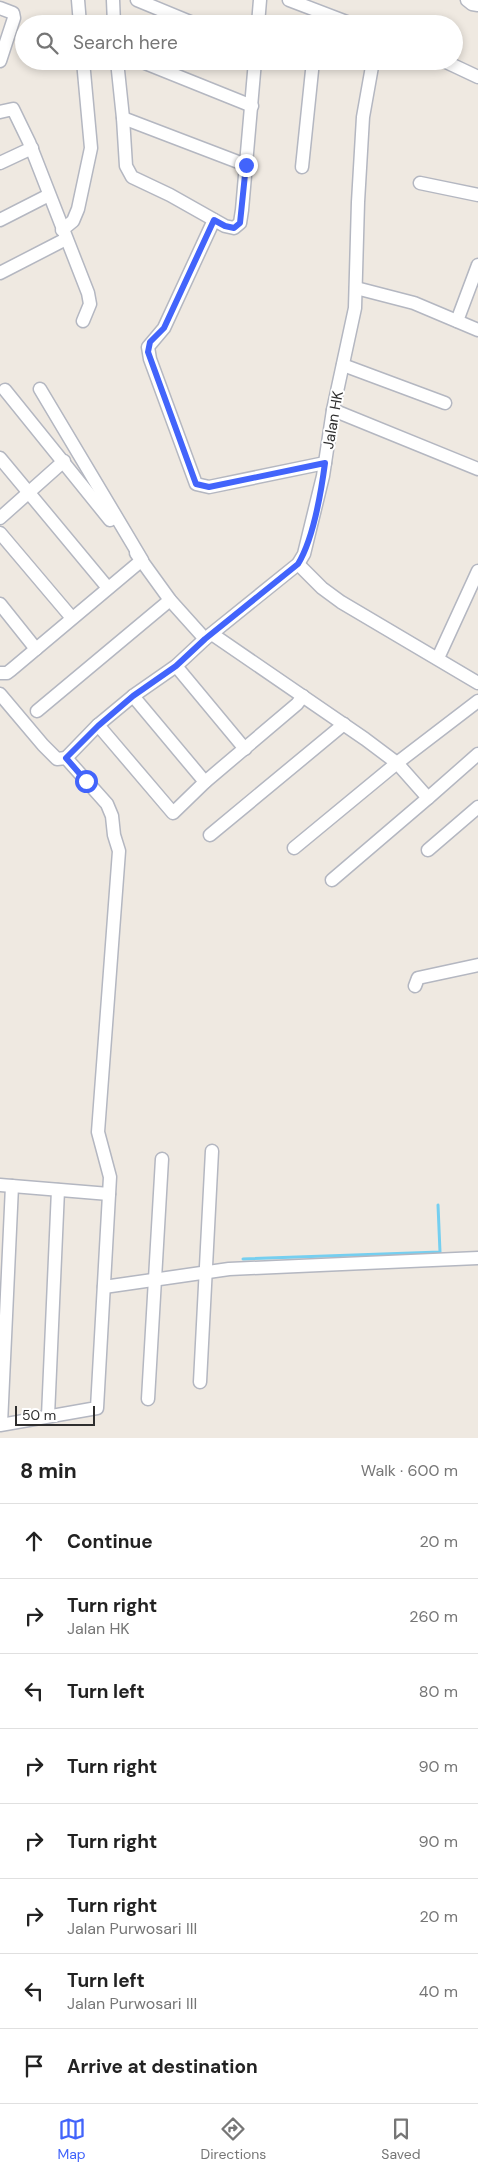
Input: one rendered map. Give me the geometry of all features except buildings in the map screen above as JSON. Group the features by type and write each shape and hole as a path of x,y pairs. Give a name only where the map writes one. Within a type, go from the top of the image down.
{"street":[{"path":"78,0 79,15"},
{"path":"113,0 114,15"},
{"path":"137,0 174,15"},
{"path":"259,15 260,0"},
{"path":"289,0 312,15"},
{"path":"467,0 472,4 478,5"},
{"path":"0,8 13,13 14,18 0,61"},
{"path":"0,273 64,235 73,221 78,208 91,148 84,70"},
{"path":"118,70 126,166 132,177 170,195 225,226 234,228 238,227 242,210 254,70"},
{"path":"162,70 252,106"},
{"path":"302,167 312,70"},
{"name":"Jalan HK","path":"66,758 98,726 133,696 176,666 209,636 298,564 304,554 325,463 333,410 355,308 363,116 371,70"},
{"path":"463,70 478,77"},
{"path":"0,112 13,109 32,148 88,293 90,304 83,320"},
{"path":"123,118 246,165"},
{"path":"0,164 32,148"},
{"path":"420,183 478,195"},
{"path":"0,220 49,195"},
{"path":"214,220 164,328 148,347 150,359 196,484 209,487 325,463"},
{"path":"457,321 478,265"},
{"path":"356,288 414,303 478,330"},
{"path":"343,365 445,403"},
{"path":"40,389 142,560"},
{"path":"5,390 142,560 170,600 209,636 344,724 397,763 428,798"},
{"path":"333,410 478,469"},
{"path":"0,458 108,588"},
{"path":"0,518 64,461"},
{"path":"0,533 72,618"},
{"path":"0,673 7,673 142,560"},
{"path":"298,564 322,588 341,602 478,683"},
{"path":"438,658 478,571"},
{"path":"37,711 170,600"},
{"path":"0,604 36,648"},
{"path":"176,666 245,749"},
{"path":"0,694 37,739 57,759 66,758 107,804 112,816 114,835 119,851 98,1132 110,1177 97,1408 0,1424 6,1186 109,1194"},
{"path":"133,696 205,782"},
{"path":"98,726 174,813 205,782 297,704 302,696"},
{"path":"294,848 397,763 478,701"},
{"path":"210,835 344,724"},
{"path":"332,880 478,754"},
{"path":"428,850 478,807"},
{"path":"415,986 418,978 478,964"},
{"path":"200,1382 212,1150"},
{"path":"148,1398 162,1159"},
{"path":"48,1416 58,1190"},
{"path":"104,1288 229,1269 478,1258"}],"waterway":[{"path":"243,1259 440,1252 438,1205"}],"route":[{"path":"86,781 66,758 98,726 133,696 176,666 205,639 298,564 304,554 315,514 325,463 209,487 201,487 196,484 148,352 150,342 164,328 214,220 225,226 238,227 242,210 246,165"}]}
